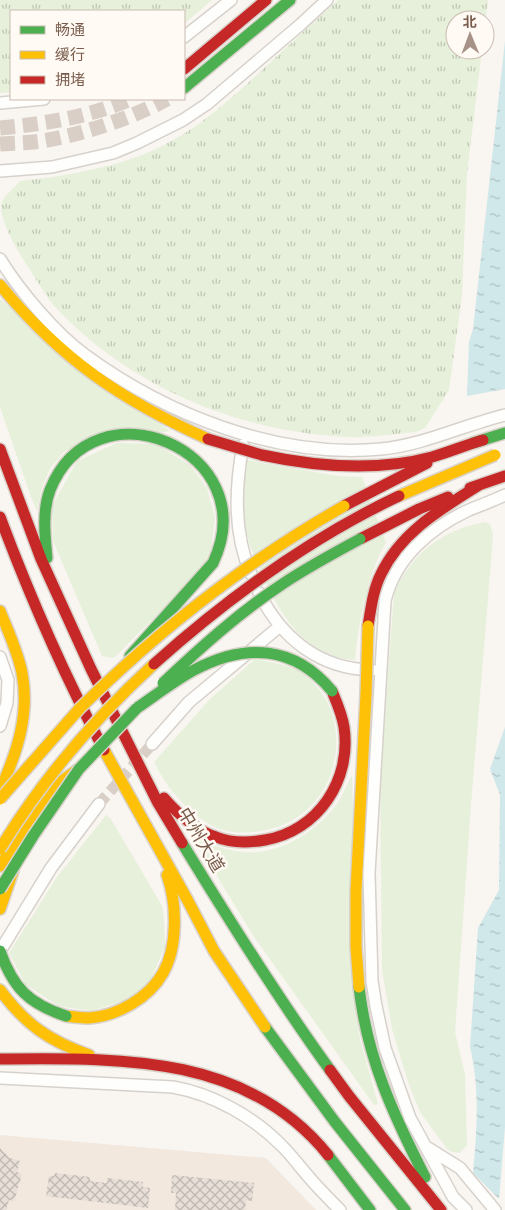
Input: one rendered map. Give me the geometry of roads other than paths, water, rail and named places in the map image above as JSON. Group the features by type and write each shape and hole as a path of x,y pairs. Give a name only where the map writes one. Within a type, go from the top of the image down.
{"main road":[{"path":"185,68 266,0"},
{"path":"185,87 290,0"},
{"path":"0,284 23,313 57,348 116,393 142,408 208,439 262,455 315,465 365,467 433,456 505,433"},
{"path":"49,578 46,550 46,518 50,492 61,470 78,452 94,442 122,434 141,434 161,438 180,446 202,464 212,478 220,497 223,514 222,537 213,563 105,684"},
{"path":"0,798 80,708 137,654 244,570 297,532 344,506 444,455 483,440"},
{"path":"0,849 10,831 59,762 95,721 132,683 196,627 262,575 323,536 419,486 495,455 505,448"},
{"name":"中州大道","path":"0,449 49,578 91,670 158,803 235,930 293,1019 349,1096 441,1210"},
{"path":"0,889 33,836 79,769 136,708 217,632 304,570 360,539 419,509 505,476"},
{"path":"441,1210 392,1112 379,1078 366,1033 359,992 356,951 357,874 368,626 370,608 380,575 387,560 403,539 431,514 479,485"},
{"path":"0,517 19,568 67,677 135,809 190,902 224,968 348,1140 405,1210"},
{"path":"0,610 22,672 25,693 21,732 11,768 0,790"},
{"path":"136,708 194,670 238,654 267,653 287,657 302,664 320,677 332,691 341,710 345,733 341,772 333,792 321,810 305,825 289,834 268,840 243,843 221,839 189,822 175,810 143,773"},
{"path":"0,866 50,790 79,769"},
{"path":"0,951 5,967 15,985 26,997 47,1011 66,1016 89,1018 113,1013 132,1004 149,991 168,964 173,939 173,894 160,852"},
{"path":"0,909 15,864"},
{"path":"0,990 21,1017 34,1029 52,1040 86,1054 115,1062"},
{"path":"0,1059 70,1059 166,1066 202,1074 239,1087 269,1103 293,1119 312,1136 370,1210"}],"street":[{"path":"185,36 231,0"},
{"path":"0,171 52,167 95,158 137,143 177,123 207,104 327,0"},
{"path":"0,104 35,100"},
{"path":"0,259 8,272 47,320 84,354 164,404 208,422 245,434 295,446 349,451 382,449 406,446 505,415"},
{"path":"245,434 236,489 239,537 246,563 260,595 280,626 310,652 329,662 354,669 381,670"},
{"path":"460,1210 410,1118 392,1072 380,1028 372,981 369,873 385,601 387,592 400,565 415,546 440,526 470,510 505,495"},
{"path":"152,744 189,702 280,626"},
{"path":"0,657 8,680 4,690 7,703 0,726"},
{"path":"0,951 51,868 99,804"},
{"path":"0,1078 173,1087 207,1096 253,1121 283,1147 340,1210"},
{"path":"427,1147 460,1168 495,1210"},
{"path":"454,1198 466,1210"}],"water":[{"path":"505,41 505,389 467,396 469,342 473,329"},
{"path":"505,727 505,1127 499,1199 473,1173 476,1094 470,1047 478,928 499,890 500,795 490,769"}],"tunnel":[{"path":"0,128 66,119 99,111 127,100"},
{"path":"0,144 26,143 73,135 122,119 165,100"},
{"path":"99,804 152,744"}]}
